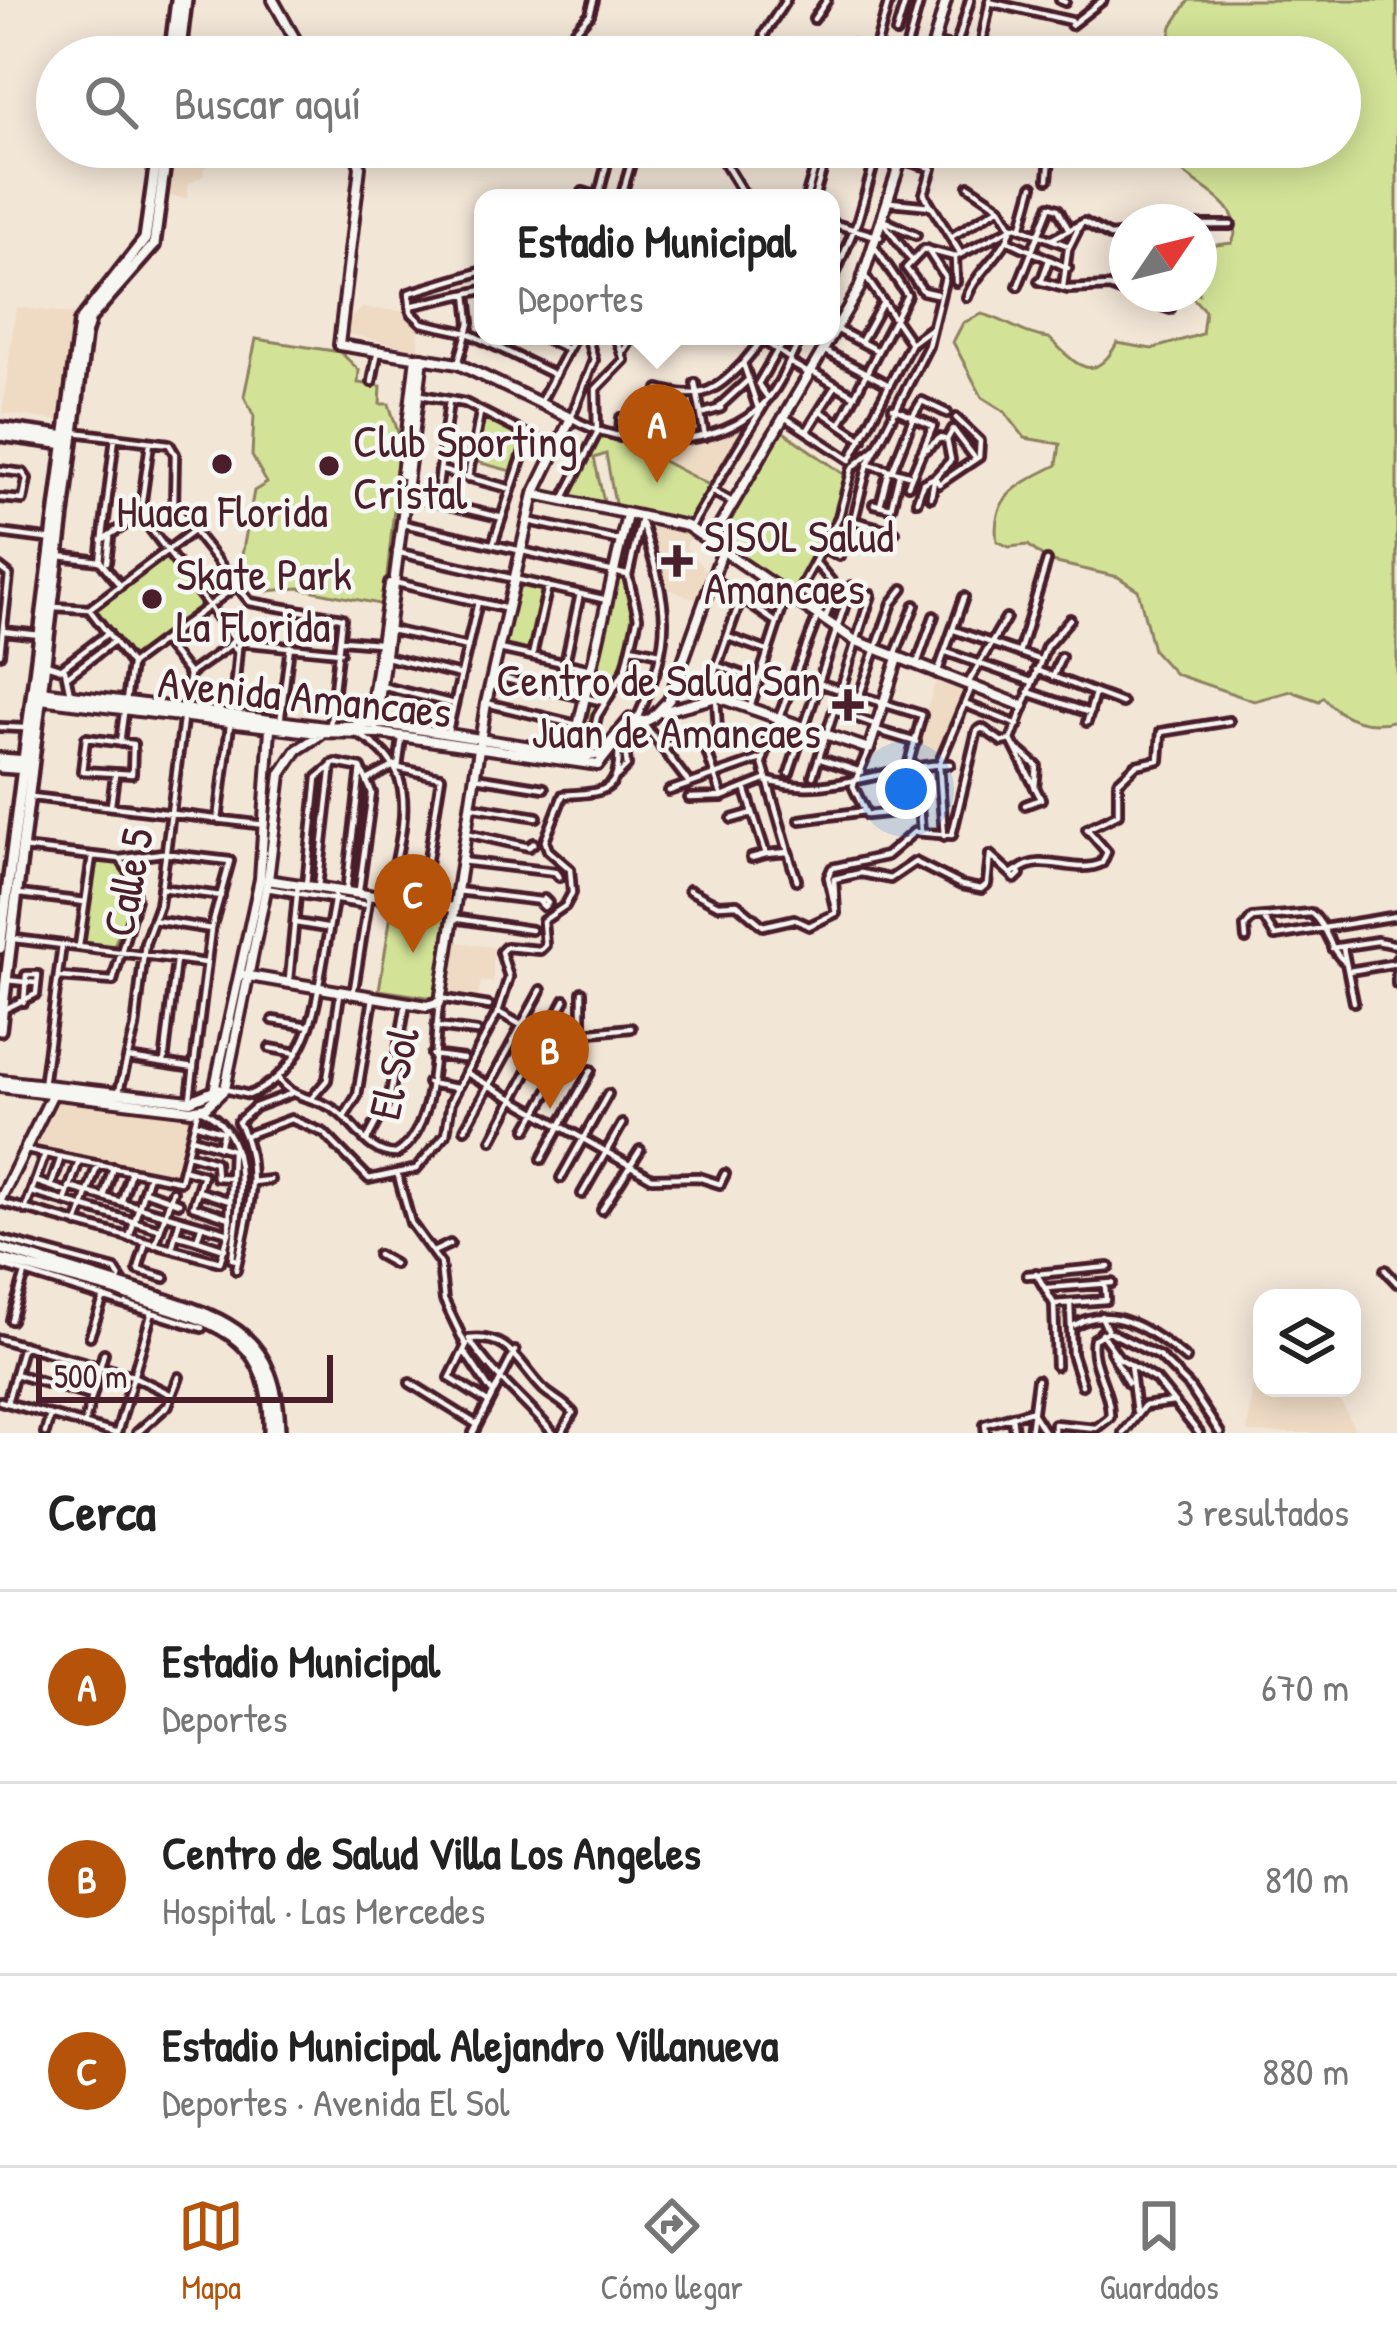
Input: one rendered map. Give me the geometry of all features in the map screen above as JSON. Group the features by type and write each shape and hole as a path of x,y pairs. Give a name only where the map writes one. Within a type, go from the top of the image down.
{"main road":[{"path":"177,36 182,0"},
{"path":"0,1030 8,887 28,765 40,635 77,370 90,318 154,244 161,168"},
{"path":"0,432 69,439"},
{"path":"8,887 22,848 29,797 28,729 46,664 59,556 56,540"},
{"path":"0,762 28,765"},
{"path":"0,948 6,938"},
{"path":"0,1244 208,1322 242,1342 268,1383 274,1433"},
{"path":"0,1262 123,1292"}],"street":[{"path":"273,0 293,36"},
{"path":"569,36 590,14 594,0"},
{"path":"764,36 786,0"},
{"path":"814,19 827,0"},
{"path":"878,36 889,0"},
{"path":"896,33 906,0"},
{"path":"910,36 920,0"},
{"path":"936,36 946,0"},
{"path":"960,36 970,0"},
{"path":"983,36 990,1 1071,23 1103,0"},
{"path":"360,168 339,345 458,364 597,433 620,436 705,436 767,400"},
{"path":"840,262 872,168"},
{"path":"840,326 876,248 899,168"},
{"path":"932,168 924,194 958,255 956,282"},
{"path":"1048,178 1049,168"},
{"path":"967,297 976,275 1009,241 1012,227 1000,207 969,186"},
{"path":"1022,226 1033,186"},
{"path":"890,202 920,209 932,206"},
{"path":"1018,286 1050,206 1058,209 1069,230"},
{"path":"951,237 1000,207"},
{"path":"885,222 916,236"},
{"path":"885,222 910,258"},
{"path":"1052,239 1082,223"},
{"path":"1082,223 1109,236"},
{"path":"1063,287 1069,246 1082,223"},
{"path":"1217,225 1231,225"},
{"path":"840,226 880,237"},
{"path":"938,295 921,289 906,268 910,258 927,249 958,255 1022,226 1069,246"},
{"path":"1009,241 1069,268"},
{"path":"840,424 908,293 876,248"},
{"path":"851,531 869,462 928,346 944,273 927,249"},
{"path":"1049,260 1040,281 1063,287 1109,287"},
{"path":"474,274 409,292 410,306 422,323 474,336"},
{"path":"865,276 911,343"},
{"path":"410,306 474,291"},
{"path":"458,364 468,333 467,292"},
{"path":"861,342 883,302"},
{"path":"748,710 777,623 841,512 862,439 911,343 930,329"},
{"path":"840,331 878,351"},
{"path":"493,345 555,375"},
{"path":"558,345 568,350"},
{"path":"540,403 570,345"},
{"path":"440,1000 479,743 534,494 594,360 590,345"},
{"path":"622,345 624,350"},
{"path":"563,500 597,433 596,389 622,365 627,345"},
{"path":"657,418 659,389 698,396 718,390 755,345"},
{"path":"769,345 855,396"},
{"path":"767,400 758,384 782,345"},
{"path":"691,528 797,345"},
{"path":"711,541 829,345"},
{"path":"372,382 378,350"},
{"path":"825,351 889,385"},
{"path":"409,424 420,357"},
{"path":"374,726 420,357"},
{"path":"743,363 758,407"},
{"path":"701,414 720,407 748,380"},
{"path":"695,383 705,436"},
{"path":"806,431 836,385"},
{"path":"416,394 450,399 481,411 555,449"},
{"path":"436,502 450,399"},
{"path":"893,471 891,508 877,505 922,401 947,413"},
{"path":"893,408 933,426 908,485"},
{"path":"468,478 481,411"},
{"path":"820,411 862,439"},
{"path":"620,436 621,418 657,418 684,429 687,438"},
{"path":"786,418 852,462"},
{"path":"934,480 945,482 976,460 980,441 956,418"},
{"path":"917,501 922,484 950,466 947,440 953,430 976,460"},
{"path":"492,545 529,436"},
{"path":"26,1150 182,1180 199,1109 221,1088 265,882 281,774 302,745 329,730 342,640 342,618 258,605 236,586 172,502 173,448 115,437 69,439"},
{"path":"103,563 115,437"},
{"path":"921,452 940,438 947,440"},
{"path":"150,442 140,515 235,644 218,820"},
{"path":"852,462 875,448"},
{"path":"950,449 969,450"},
{"path":"861,456 911,475"},
{"path":"0,470 23,473 27,479 23,500 0,499"},
{"path":"440,470 508,488"},
{"path":"932,497 934,480"},
{"path":"945,482 950,491"},
{"path":"714,491 734,503"},
{"path":"534,494 691,528 854,640 1023,706"},
{"path":"403,495 499,517"},
{"path":"106,539 140,515"},
{"path":"572,753 627,515"},
{"path":"588,756 605,702 622,679 631,647 639,610 628,576 641,518"},
{"path":"247,1135 291,1119 320,1129 366,1178 398,1176 421,1166 446,1134 457,1088 498,1012 508,974 500,962 502,950 540,950 545,945 543,921 565,906 572,893 570,868 545,846 557,803 566,794 597,795 626,769 624,740 639,721 660,653 667,607 641,518"},
{"path":"528,521 620,542"},
{"path":"854,521 895,532"},
{"path":"400,524 628,576"},
{"path":"865,543 871,526"},
{"path":"53,607 89,609 193,531"},
{"path":"0,533 56,540"},
{"path":"822,548 839,556"},
{"name":"Avenida Amancaes","path":"37,694 275,725 356,733 374,726 403,736 601,754 615,730 659,712 676,683 723,549"},
{"path":"634,550 652,554"},
{"path":"397,552 607,600"},
{"path":"59,556 103,563 119,584"},
{"path":"1018,653 1038,603 1047,561"},
{"path":"814,562 831,579 821,616"},
{"path":"0,568 10,575 0,655"},
{"path":"713,579 777,623"},
{"path":"393,582 508,609"},
{"path":"131,664 236,586"},
{"path":"532,656 548,586"},
{"path":"789,773 851,586"},
{"path":"797,880 765,780 764,758 795,676 838,587"},
{"path":"860,696 903,589"},
{"path":"565,663 580,593"},
{"path":"813,776 871,595"},
{"path":"937,674 964,597"},
{"path":"718,732 712,696 717,666 741,598"},
{"path":"447,734 478,602"},
{"path":"854,781 861,772 915,605"},
{"path":"89,609 131,664 120,742"},
{"path":"916,665 934,616"},
{"path":"944,837 939,764 980,664 1006,618"},
{"path":"1025,805 1041,799 1015,738 1049,640 1070,619"},
{"path":"374,726 386,629"},
{"path":"386,629 468,647"},
{"path":"954,630 1040,661"},
{"path":"3,631 40,635"},
{"path":"62,668 108,633"},
{"path":"728,637 768,651"},
{"path":"342,640 381,643"},
{"path":"68,676 114,641"},
{"path":"163,641 189,674 235,644 340,652"},
{"path":"265,882 265,825 275,725 290,646"},
{"path":"631,647 660,653"},
{"path":"499,649 591,669"},
{"path":"946,652 1032,682"},
{"path":"386,657 461,674"},
{"path":"1053,677 1061,657"},
{"path":"46,664 62,668 70,694"},
{"path":"717,666 758,680"},
{"path":"1036,670 1122,703"},
{"name":"Calle 5","path":"118,1096 143,956 161,888 189,674"},
{"path":"493,676 605,702"},
{"path":"795,676 923,717 912,765 921,832"},
{"path":"676,683 868,749"},
{"path":"381,686 454,704"},
{"path":"1028,692 1090,712"},
{"path":"1087,722 1095,693"},
{"name":"Avenida Amancaes","path":"37,694 70,694 125,706"},
{"path":"659,712 712,696"},
{"path":"487,703 578,724"},
{"path":"964,704 1015,738 1037,766 1035,788"},
{"path":"834,710 916,742"},
{"path":"639,721 689,783"},
{"name":"Avenida Amancaes","path":"329,730 374,726 447,734 593,766 639,721"},
{"path":"836,913 835,879 861,873 890,879 915,862 981,889 987,884 992,855 1015,872 1042,861 1089,868 1102,863 1107,852 1087,829 1118,814 1118,782 1136,764 1159,760 1161,732 1229,721"},
{"path":"0,727 28,729"},
{"path":"836,913 830,871 886,856 907,836 921,832 944,837 955,831 977,731 982,728 1002,742 1015,738"},
{"path":"661,747 718,732 770,745"},
{"path":"356,733 381,748 397,767"},
{"path":"389,898 404,800 397,767 403,736"},
{"path":"702,736 722,797"},
{"path":"83,740 136,747 132,775 115,775 82,771 83,740"},
{"path":"610,781 619,766 617,740"},
{"path":"669,790 764,758"},
{"path":"818,758 861,772"},
{"path":"332,764 361,768 369,779 372,798 353,995"},
{"path":"288,985 315,784 332,764"},
{"path":"318,887 332,764"},
{"path":"689,798 722,797 765,780 833,787 912,765 950,764"},
{"path":"369,779 397,767 441,777 422,903"},
{"path":"0,1083 190,1101 221,1088 249,1095 278,1078 310,1027 361,768"},
{"path":"111,807 115,775"},
{"path":"475,777 544,788"},
{"path":"854,781 871,818 905,811"},
{"path":"833,787 834,797"},
{"path":"746,791 766,854"},
{"path":"29,797 265,825"},
{"path":"470,806 529,816"},
{"path":"800,820 865,811"},
{"path":"732,819 753,813"},
{"path":"466,833 526,842"},
{"path":"22,848 120,860 165,854 230,861 211,929 190,1101"},
{"path":"751,858 788,851"},
{"path":"79,946 92,857"},
{"path":"59,977 111,983 136,899 130,873 120,860"},
{"path":"461,861 551,875"},
{"path":"265,882 422,903 524,928"},
{"path":"8,887 86,902"},
{"path":"300,887 339,894"},
{"path":"161,888 223,896"},
{"path":"688,890 718,905 737,904 764,926 794,919 808,926 836,913"},
{"path":"457,891 565,906"},
{"path":"1246,940 1249,920 1310,913 1323,928 1330,949 1347,967"},
{"path":"1265,920 1275,936 1397,916"},
{"path":"153,920 211,929"},
{"path":"296,923 326,928"},
{"path":"6,938 206,963"},
{"path":"1330,949 1377,941 1397,944"},
{"path":"43,1088 62,945"},
{"path":"1343,948 1354,1002"},
{"path":"164,1064 176,960"},
{"path":"1347,967 1396,962 1397,984"},
{"path":"3,1010 25,1002 36,994 38,975 26,974 25,1002"},
{"path":"246,976 406,1003 483,1004"},
{"path":"6,980 39,984"},
{"path":"466,1129 542,990"},
{"path":"527,1129 582,1033 582,992"},
{"path":"311,1099 327,1080 340,994"},
{"path":"344,1117 357,1096 373,998"},
{"name":"El Sol","path":"290,1094 311,1099 344,1117 366,1141 390,1155 407,1146 421,1119 440,1000"},
{"path":"492,1140 566,1000"},
{"path":"366,1141 387,1108 406,1003"},
{"path":"498,1012 569,1052"},
{"path":"273,1020 310,1027"},
{"path":"554,1024 582,1033 631,1028"},
{"path":"436,1027 471,1031"},
{"path":"270,1048 297,1053"},
{"path":"432,1054 457,1058"},
{"path":"128,1058 194,1068"},
{"path":"542,1159 591,1070"},
{"path":"465,1071 658,1180 675,1175 720,1184 724,1174"},
{"path":"236,1270 253,1204 247,1135 238,1124 243,1116 290,1094 278,1078"},
{"path":"428,1083 457,1088"},
{"path":"56,1089 0,1201 219,1262 230,1233 232,1148 192,1138"},
{"path":"561,1178 608,1094"},
{"path":"118,1096 199,1109 228,1126 238,1147 232,1259 238,1260"},
{"path":"195,1123 224,1132 219,1147"},
{"path":"582,1194 622,1124"},
{"path":"602,1210 640,1150"},
{"path":"25,1210 45,1154"},
{"path":"188,1154 214,1162 215,1177 231,1178"},
{"path":"51,1186 61,1157"},
{"path":"65,1201 79,1160"},
{"path":"76,1224 98,1164"},
{"path":"104,1197 113,1168"},
{"path":"185,1170 202,1175 193,1206 230,1217"},
{"path":"121,1202 131,1171"},
{"path":"129,1238 149,1175"},
{"path":"398,1176 411,1223 433,1252 454,1330 466,1344 498,1381 513,1389 558,1433 573,1420 571,1410 543,1389 515,1352 496,1340 466,1344"},
{"path":"252,1182 270,1180"},
{"path":"35,1181 230,1233"},
{"path":"144,1191 179,1203"},
{"path":"155,1245 173,1191"},
{"path":"198,1191 230,1201"},
{"path":"32,1192 159,1229"},
{"path":"172,1250 180,1219"},
{"path":"193,1255 202,1225"},
{"path":"176,1234 225,1249"},
{"path":"146,1243 138,1270 165,1278"},
{"path":"0,1244 120,1273 125,1279 123,1292"},
{"path":"433,1252 450,1244"},
{"path":"378,1255 394,1264"},
{"path":"0,1262 104,1297 123,1292 152,1311 202,1328"},
{"path":"1027,1275 1109,1267"},
{"path":"1385,1270 1397,1283"},
{"path":"11,1320 26,1273"},
{"path":"1036,1273 1054,1304 1056,1366"},
{"path":"1045,1289 1109,1284 1106,1300 1054,1304"},
{"path":"90,1336 104,1297"},
{"path":"1070,1304 1075,1325 1072,1354 1082,1385"},
{"path":"23,1345 4,1402 116,1433 152,1311"},
{"path":"1075,1325 1101,1316 1147,1330 1186,1359"},
{"path":"1101,1316 1136,1412"},
{"path":"1104,1332 1160,1357 1220,1433"},
{"path":"1031,1412 1049,1433 1054,1424 1078,1431 1101,1427 1110,1417 1105,1378 1092,1352 1104,1332"},
{"path":"0,1339 134,1376 172,1395"},
{"path":"466,1344 491,1391"},
{"path":"466,1344 450,1378 486,1401"},
{"path":"1111,1349 1175,1402 1199,1433"},
{"path":"410,1383 476,1430 491,1391 515,1352"},
{"path":"79,1433 104,1353"},
{"path":"1129,1383 1130,1363"},
{"path":"15,1374 92,1396"},
{"path":"137,1433 172,1395 179,1377"},
{"path":"1030,1433 1037,1380"},
{"path":"1183,1410 1199,1401"},
{"path":"1123,1433 1136,1412 1151,1402 1175,1402"},
{"path":"985,1424 1031,1412"},
{"path":"45,1433 50,1415"},
{"path":"984,1415 986,1433"},
{"path":"1012,1416 1014,1433"},
{"path":"994,1422 996,1433"}],"shaded area":[{"path":"169,168 205,168 205,175 189,184 187,199 166,195"},
{"path":"16,307 74,314 61,421 2,413"},
{"path":"362,308 404,311 419,328 418,350 349,334 350,319"},
{"path":"741,423 745,429 711,486 620,443 699,440"},
{"name":"SISOL Salud Amancaes","path":"654,525 692,534 686,547 708,574 698,601 666,588 648,532"},
{"path":"937,678 967,693 938,759 910,762"},
{"path":"455,942 493,947 493,983 481,981 477,1002 446,998"},
{"path":"58,1097 194,1112 180,1179 30,1149"},
{"path":"1252,1389 1253,1397 1339,1397 1357,1433 1247,1433"}],"green space":[{"path":"1189,0 1397,0 1397,720 1357,720 1323,697 1319,701 1291,691 1254,701 1175,674 1153,650 1138,590 1118,577 1048,561 1028,545 1009,547 997,541 998,512 1004,501 1021,485 1057,465 1060,444 1025,438 1004,411 982,397 953,342 963,323 982,314 991,317 1049,338 1074,361 1091,367 1108,357 1117,343 1152,349 1202,334 1205,312 1217,312 1217,245 1232,243 1235,227 1222,202 1178,168 1361,168 1361,36 1170,36"},
{"name":"Club Sporting Cristal","path":"256,339 340,352 359,370 358,383 381,386 380,404 389,404 401,442 384,605 299,588 257,592 237,582 254,491 267,483 252,456 254,416 244,396"},
{"path":"482,415 525,437 511,471 473,461"},
{"path":"782,431 845,475 839,513 795,595 716,541"},
{"path":"597,438 621,439 711,486 689,523 616,509 606,454 594,458 605,506 567,499"},
{"path":"166,552 208,605 133,662 94,609"},
{"path":"616,574 627,577 631,626 620,668 585,753 575,750"},
{"path":"517,582 545,588 531,654 503,647"},
{"path":"92,860 120,862 129,884 129,905 113,948 82,942"},
{"path":"392,908 448,916 434,998 379,990"}],"place":[{"name":"Huaca Florida","path":"222,464"},
{"name":"Club Sporting Cristal","path":"329,466"},
{"name":"Estadio Municipal","path":"657,483"},
{"name":"SISOL Salud Amancaes","path":"677,561"},
{"name":"Skate Park La Florida","path":"152,599"},
{"name":"Centro de Salud San Juan de Amancaes","path":"848,705"},
{"name":"Estadio Municipal Alejandro Villanueva","path":"413,953"},
{"name":"Centro de Salud Villa Los Angeles","path":"550,1109"}]}
